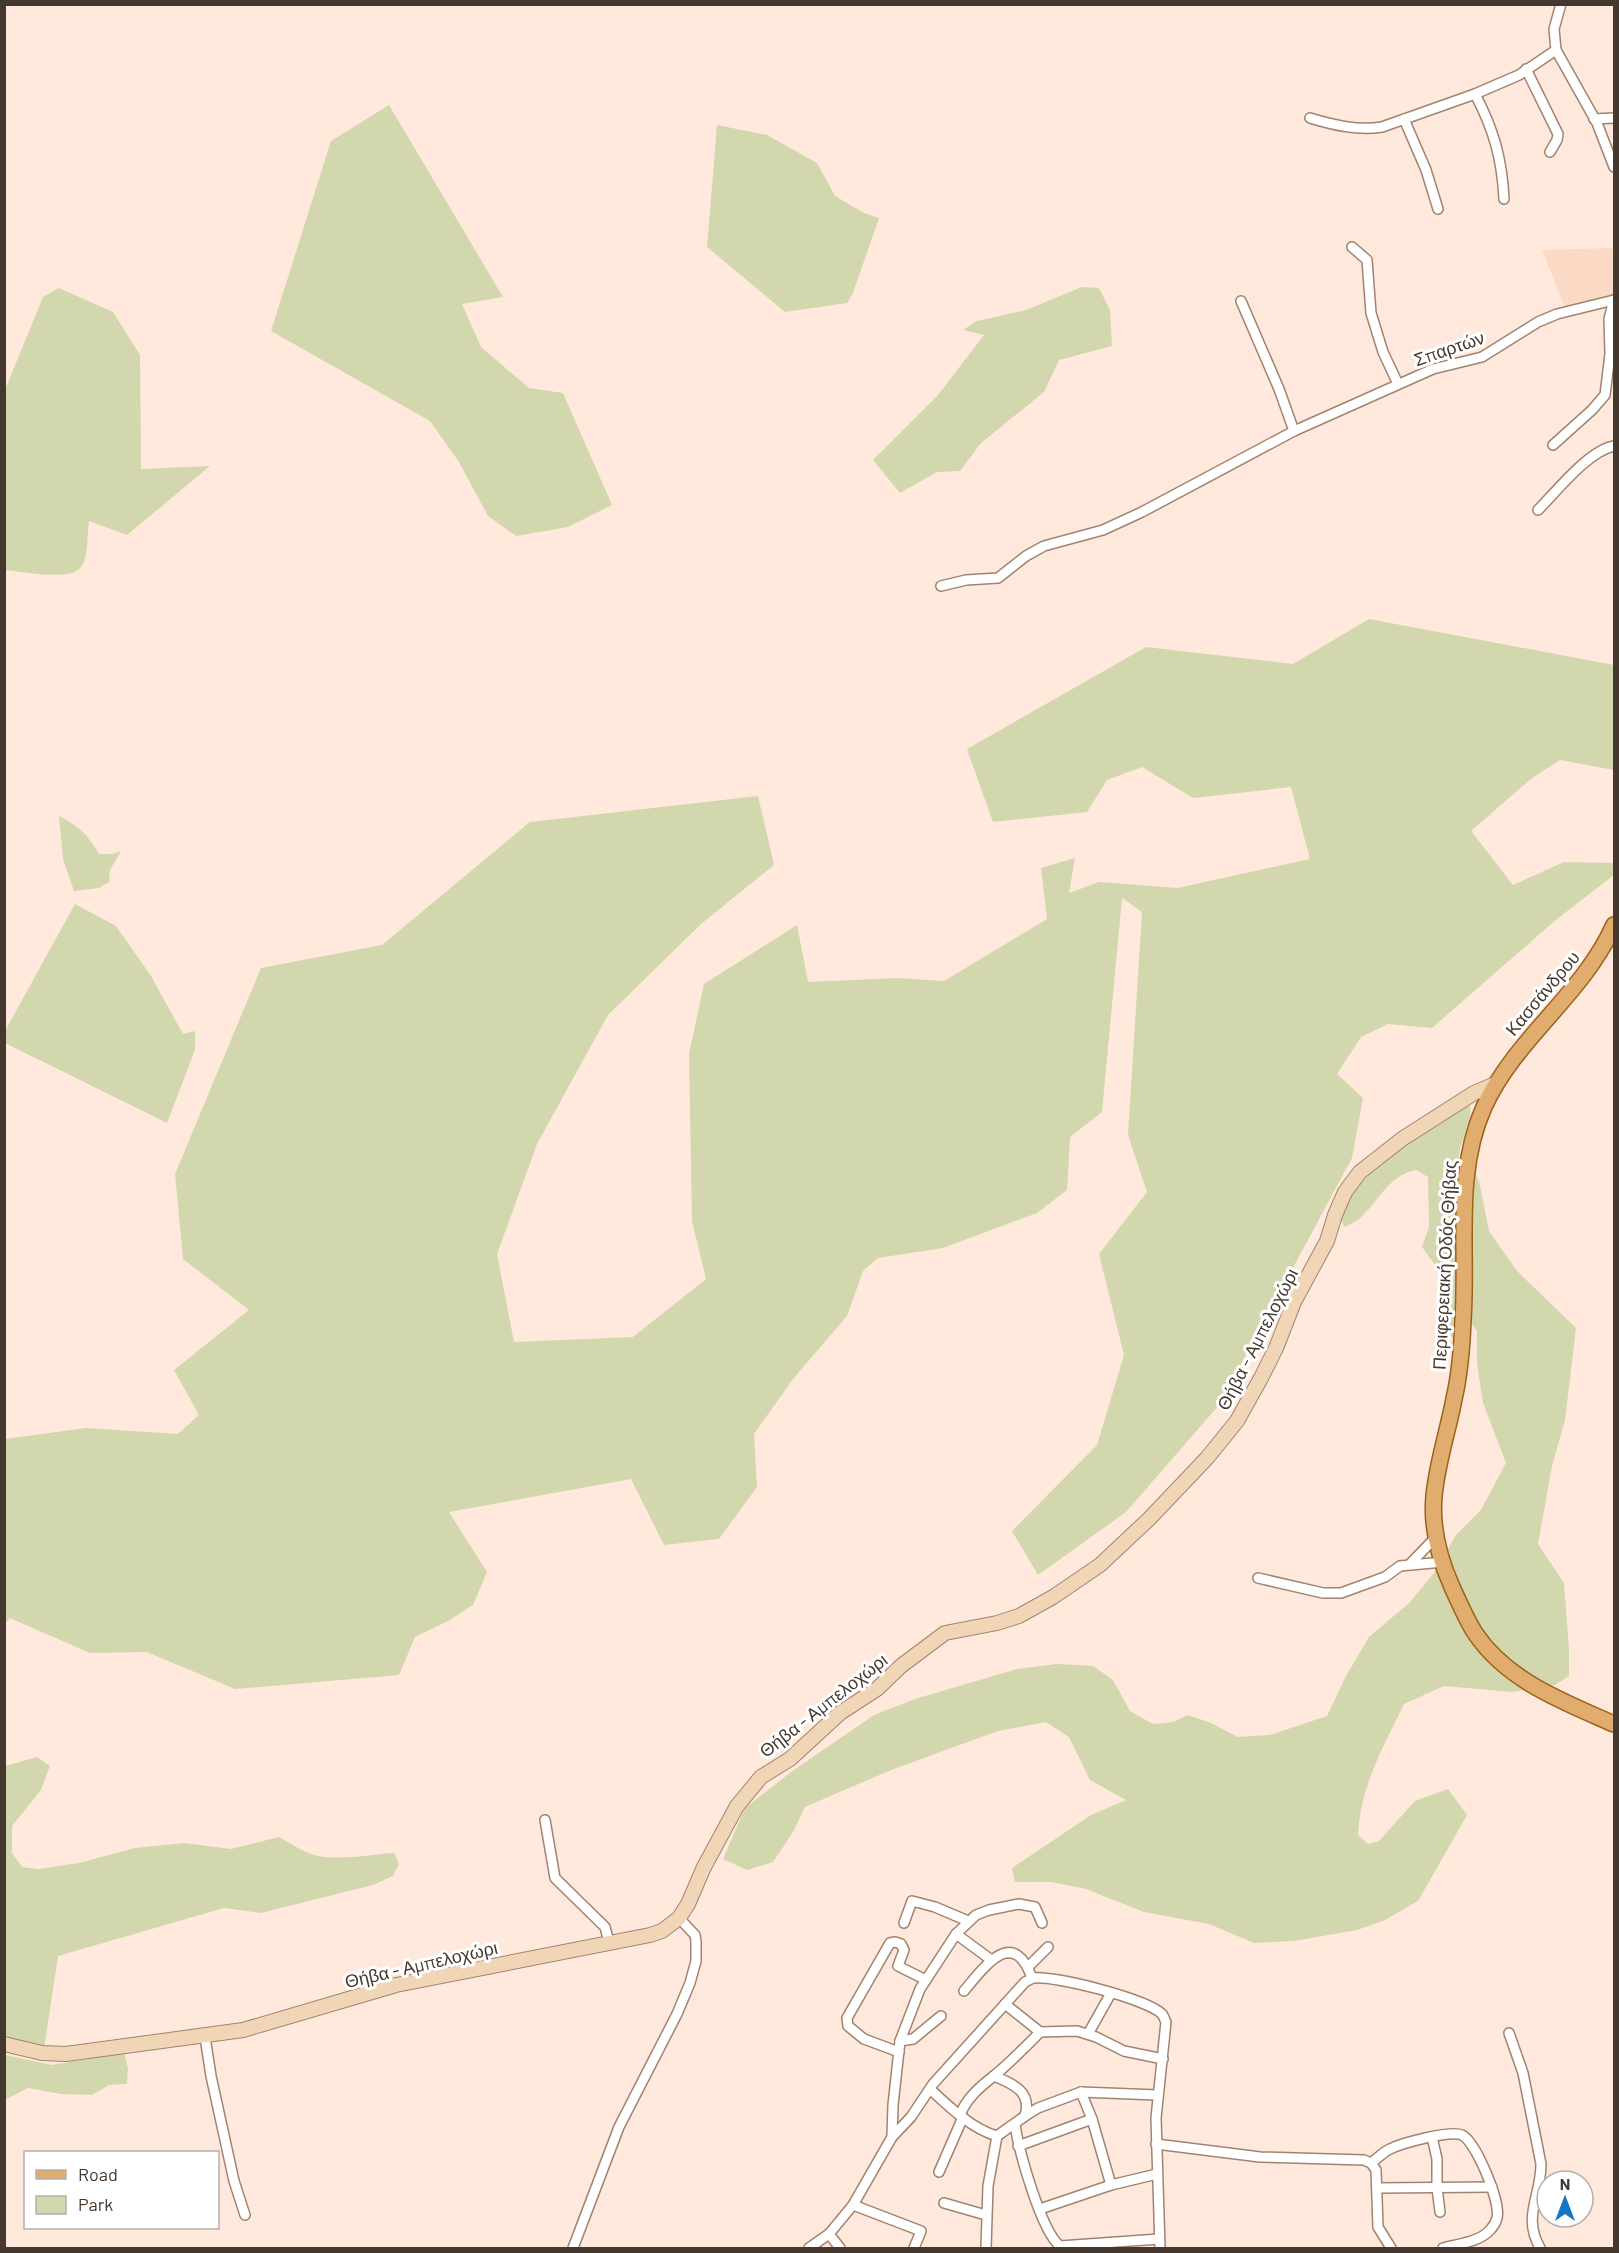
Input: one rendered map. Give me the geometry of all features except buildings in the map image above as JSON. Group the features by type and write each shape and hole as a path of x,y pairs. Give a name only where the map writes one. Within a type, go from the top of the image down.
{"main road":[{"name":"Κασσάνδρου","path":"1495,1084 1514,1055 1585,976 1605,947 1614,925"},
{"name":"Περιφερειακή Οδός Θήβας","path":"1495,1084 1476,1126 1466,1172 1461,1358 1434,1496 1435,1538 1443,1562 1475,1633 1498,1661 1512,1673 1539,1689 1614,1724"}],"street":[{"path":"1561,4 1554,29 1556,50 1594,119 1614,167"},
{"path":"1310,118 1371,129 1475,94 1527,69 1556,50"},
{"path":"1527,69 1558,134 1550,152"},
{"path":"1475,94 1485,113 1501,160 1504,199"},
{"path":"1594,119 1614,118"},
{"path":"1404,119 1426,170 1438,209"},
{"path":"1352,247 1367,260 1371,313 1383,352 1398,384"},
{"path":"1553,445 1592,410 1605,395 1610,354 1609,320 1614,300"},
{"name":"Σπαρτών","path":"941,586 966,580 998,578 1026,556 1044,546 1082,537 1142,512 1294,431 1398,384 1433,369 1482,357 1538,322 1557,314 1614,300"},
{"path":"1240,301 1279,389 1294,431"},
{"path":"1538,510 1582,466 1598,453 1614,446"},
{"name":"Θήβα - Αμπελοχώρι","path":"4,2044 42,2053 66,2054 205,2037 267,2025 396,1985 662,1931 679,1918 688,1904 704,1867 737,1806 761,1777 790,1759 840,1713 877,1689 901,1666 945,1633 997,1623 1019,1616 1053,1597 1100,1564 1157,1511 1207,1458 1237,1421 1276,1348 1294,1302 1327,1241 1345,1192 1360,1172 1402,1139 1474,1093 1495,1084"},
{"path":"1410,1564 1435,1538"},
{"path":"1258,1578 1323,1593 1341,1593 1385,1577 1400,1566 1443,1562"},
{"path":"545,1820 555,1878 605,1928 609,1942"},
{"path":"904,1923 912,1901 935,1907 968,1921"},
{"path":"892,2137 900,2041 914,2003 926,1980 956,1934 976,1915 1019,1904 1035,1907 1042,1923"},
{"path":"573,2248 619,2127 677,2014 690,1983 696,1961 695,1935 679,1918"},
{"path":"956,1934 990,1959"},
{"path":"899,2052 864,2039 848,2025 847,2018 890,1943 901,1944 904,1950 898,1966 926,1980"},
{"path":"1028,1967 1048,1947"},
{"path":"964,1991 990,1959 1004,1951 1012,1953 1028,1967 1032,1978"},
{"path":"809,2248 829,2234 853,2205 892,2137 911,2117 930,2089 1019,1987 1032,1978 1070,1982 1132,1998 1162,2014 1166,2022 1157,2095 1159,2244 1060,2246 1052,2237 1040,2209 1018,2146 1015,2125"},
{"path":"1088,2034 1111,1992"},
{"path":"1005,2004 1040,2032 1077,2031 1124,2051 1163,2060"},
{"path":"900,2041 913,2039 941,2016"},
{"path":"939,2172 965,2103 1040,2032"},
{"path":"1509,2033 1523,2073 1540,2156 1541,2177 1531,2229 1540,2248"},
{"path":"205,2037 216,2103 234,2181 245,2215"},
{"path":"994,2076 1012,2083 1025,2094 1027,2104 1025,2116"},
{"path":"930,2089 962,2116 997,2136"},
{"path":"986,2248 986,2214 991,2160 997,2136 1038,2108 1081,2092 1157,2095"},
{"path":"1081,2092 1092,2120 1111,2185"},
{"path":"1018,2146 1092,2120"},
{"path":"1371,2163 1390,2149 1432,2137 1459,2134 1468,2139 1492,2187 1497,2217 1493,2227 1482,2237 1443,2248"},
{"path":"1432,2137 1437,2159 1440,2212"},
{"path":"1156,2144 1260,2157 1348,2159 1371,2163 1376,2170 1378,2227 1391,2248"},
{"path":"1040,2209 1111,2185 1157,2174"},
{"path":"1377,2188 1492,2187"},
{"path":"944,2203 986,2214"},
{"path":"853,2205 921,2231 914,2248"},
{"path":"829,2234 840,2248"}],"shaded area":[{"path":"1614,248 1614,300 1565,308 1542,250"}],"green space":[{"path":"389,105 503,297 462,304 481,347 529,388 563,393 612,505 568,527 516,536 488,516 459,462 430,421 271,331 331,141"},
{"path":"717,125 767,135 817,163 835,196 864,213 879,218 853,293 847,303 785,312 707,247"},
{"path":"1082,287 1099,288 1110,310 1112,346 1059,360 1044,392 981,443 960,471 937,472 900,493 873,460 938,395 984,335 963,330 977,321 1026,310"},
{"path":"59,288 113,312 140,355 141,469 210,466 127,535 89,521 84,562 76,571 57,575 5,570 5,390 43,297"},
{"path":"1369,619 1614,665 1614,770 1560,760 1532,778 1471,831 1513,885 1564,862 1614,863 1614,875 1557,919 1432,1028 1388,1024 1361,1037 1337,1074 1363,1098 1352,1158 1219,1405 1126,1512 1038,1575 1012,1531 1097,1445 1124,1355 1099,1254 1147,1192 1128,1135 1142,912 1122,898 1102,1112 1070,1137 1067,1190 1037,1213 943,1248 878,1258 863,1271 847,1316 793,1379 754,1434 757,1487 719,1539 664,1545 631,1479 449,1512 487,1572 473,1605 448,1621 415,1637 399,1675 235,1689 147,1652 90,1653 10,1618 5,1624 5,1439 86,1428 178,1434 199,1415 174,1370 249,1310 183,1259 175,1174 261,968 382,945 530,822 758,796 774,865 701,924 608,1015 537,1144 497,1254 514,1342 633,1337 706,1279 692,1221 689,1054 704,984 797,925 808,982 898,978 944,981 1047,919 1041,868 1075,858 1069,893 1099,882 1177,888 1310,859 1291,787 1193,798 1142,767 1107,780 1087,812 993,822 967,749 1146,647 1293,664"},
{"path":"59,816 82,832 99,854 121,851 110,870 109,882 99,888 74,891 63,859"},
{"path":"75,904 116,926 151,976 183,1034 195,1031 195,1050 167,1123 5,1043 5,1031"},
{"path":"1465,1105 1470,1106 1471,1113 1460,1149 1457,1175 1458,1291 1454,1339 1448,1334 1448,1303 1440,1286 1437,1268 1422,1247 1429,1227 1428,1177 1416,1170 1406,1173 1384,1190 1358,1220 1345,1227 1341,1221 1349,1199 1373,1171 1402,1147"},
{"path":"1474,1171 1479,1181 1489,1231 1517,1271 1576,1328 1565,1420 1552,1466 1538,1544 1564,1583 1569,1676 1555,1685 1512,1692 1444,1686 1404,1704 1368,1783 1358,1835 1368,1844 1379,1841 1415,1801 1448,1789 1467,1815 1418,1901 1385,1920 1357,1930 1294,1941 1254,1943 1209,1924 1144,1912 1086,1889 1052,1882 1015,1882 1012,1868 1091,1815 1126,1800 1090,1780 1069,1737 1046,1722 998,1731 891,1770 805,1807 793,1832 773,1862 747,1870 723,1859 745,1808 791,1772 874,1715 915,1699 1017,1669 1057,1664 1093,1666 1113,1680 1130,1711 1153,1724 1173,1722 1188,1715 1211,1723 1238,1737 1270,1735 1327,1716 1346,1676 1369,1637 1409,1603 1434,1573 1456,1535 1481,1510 1506,1463 1483,1403 1477,1363 1477,1331 1469,1320 1469,1185"},
{"path":"37,1757 50,1766 41,1790 12,1826 12,1853 22,1867 39,1869 79,1863 135,1848 184,1843 231,1849 279,1837 313,1855 346,1857 394,1853 399,1864 393,1876 373,1885 261,1913 224,1908 58,1956 44,2049 5,2038 5,1766"},
{"path":"124,2053 128,2068 127,2084 109,2085 92,2095 61,2094 28,2088 5,2100 5,2055 52,2065"}]}
